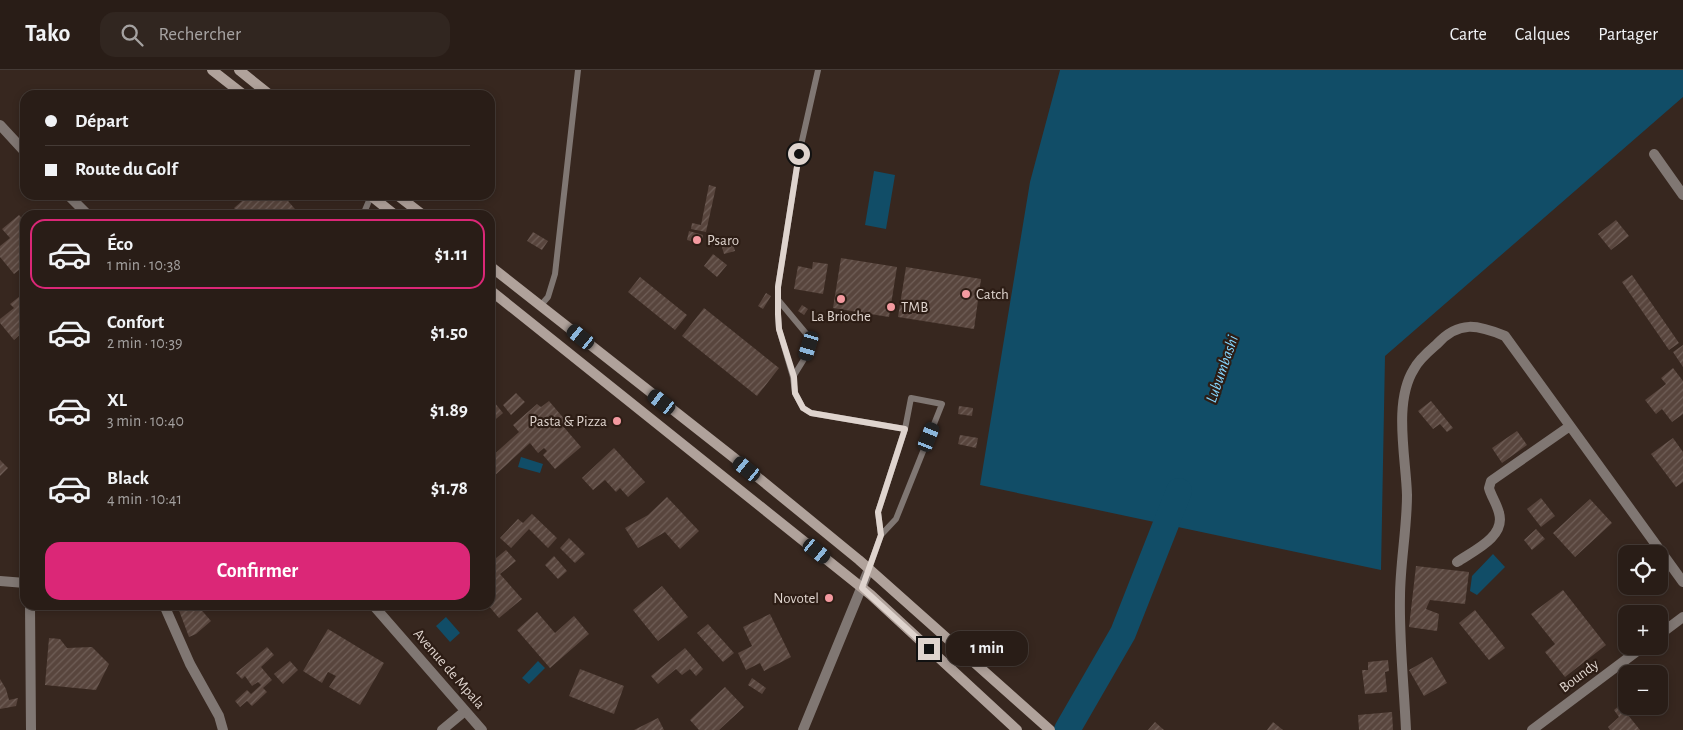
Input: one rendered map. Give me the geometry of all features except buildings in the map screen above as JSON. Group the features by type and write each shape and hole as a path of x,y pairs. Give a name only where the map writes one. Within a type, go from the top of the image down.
{"main road":[{"path":"212,70 238,90"},
{"path":"239,70 264,90"},
{"path":"376,200 389,210"},
{"path":"404,200 416,210"},
{"path":"495,270 542,305 869,569 1048,728"},
{"path":"495,294 862,588 1017,730"},
{"path":"530,320 542,305"}],"street":[{"path":"0,125 20,147"},
{"path":"1654,154 1683,195"},
{"path":"73,200 83,210"},
{"path":"1406,730 1400,598 1406,496 1402,448 1403,404 1413,370 1442,338 1464,326 1484,327 1505,336 1683,582"},
{"path":"1457,562 1494,536 1499,529 1499,513 1488,488 1491,481 1570,426"},
{"path":"803,730 869,569"},
{"path":"0,581 20,583"},
{"path":"30,610 32,730"},
{"path":"166,610 190,664 219,716 223,730"},
{"name":"Avenue de Mpala","path":"377,610 482,730"},
{"path":"1668,628 1683,617"},
{"name":"Boundy","path":"1532,730 1632,655"},
{"path":"442,730 465,711"}],"lane":[{"path":"542,305 548,297 555,274 578,70"},
{"path":"818,70 799,154 778,287 779,329 794,377 798,402 811,413 905,429"},
{"path":"779,300 809,337 806,356 794,377"},
{"path":"869,569 881,535 896,519 942,404 911,398 905,429 878,512 881,535"}],"water":[{"path":"1060,70 1683,70 1683,97 1385,356 1381,570 980,485 1030,182"},
{"path":"874,171 895,175 886,229 865,225"},
{"path":"521,457 543,464 540,473 518,467"},
{"path":"1493,554 1505,567 1477,595 1470,591 1472,576"},
{"path":"446,617 460,633 450,642 436,626"},
{"path":"538,661 545,668 529,684 522,678"}],"waterway":[{"name":"Lubumbashi","path":"1067,730 1123,633 1179,491"}],"place":[{"name":"Psaro","path":"697,240"},
{"name":"Catch","path":"966,294"},
{"name":"La Brioche","path":"841,299"},
{"name":"TMB","path":"891,307"},
{"name":"Pasta & Pizza","path":"617,421"},
{"name":"Novotel","path":"829,598"}],"route":[{"path":"799,154 778,287 779,329 794,377 795,393 798,402 811,413 905,429 878,512 881,535 862,588 929,649"}]}
